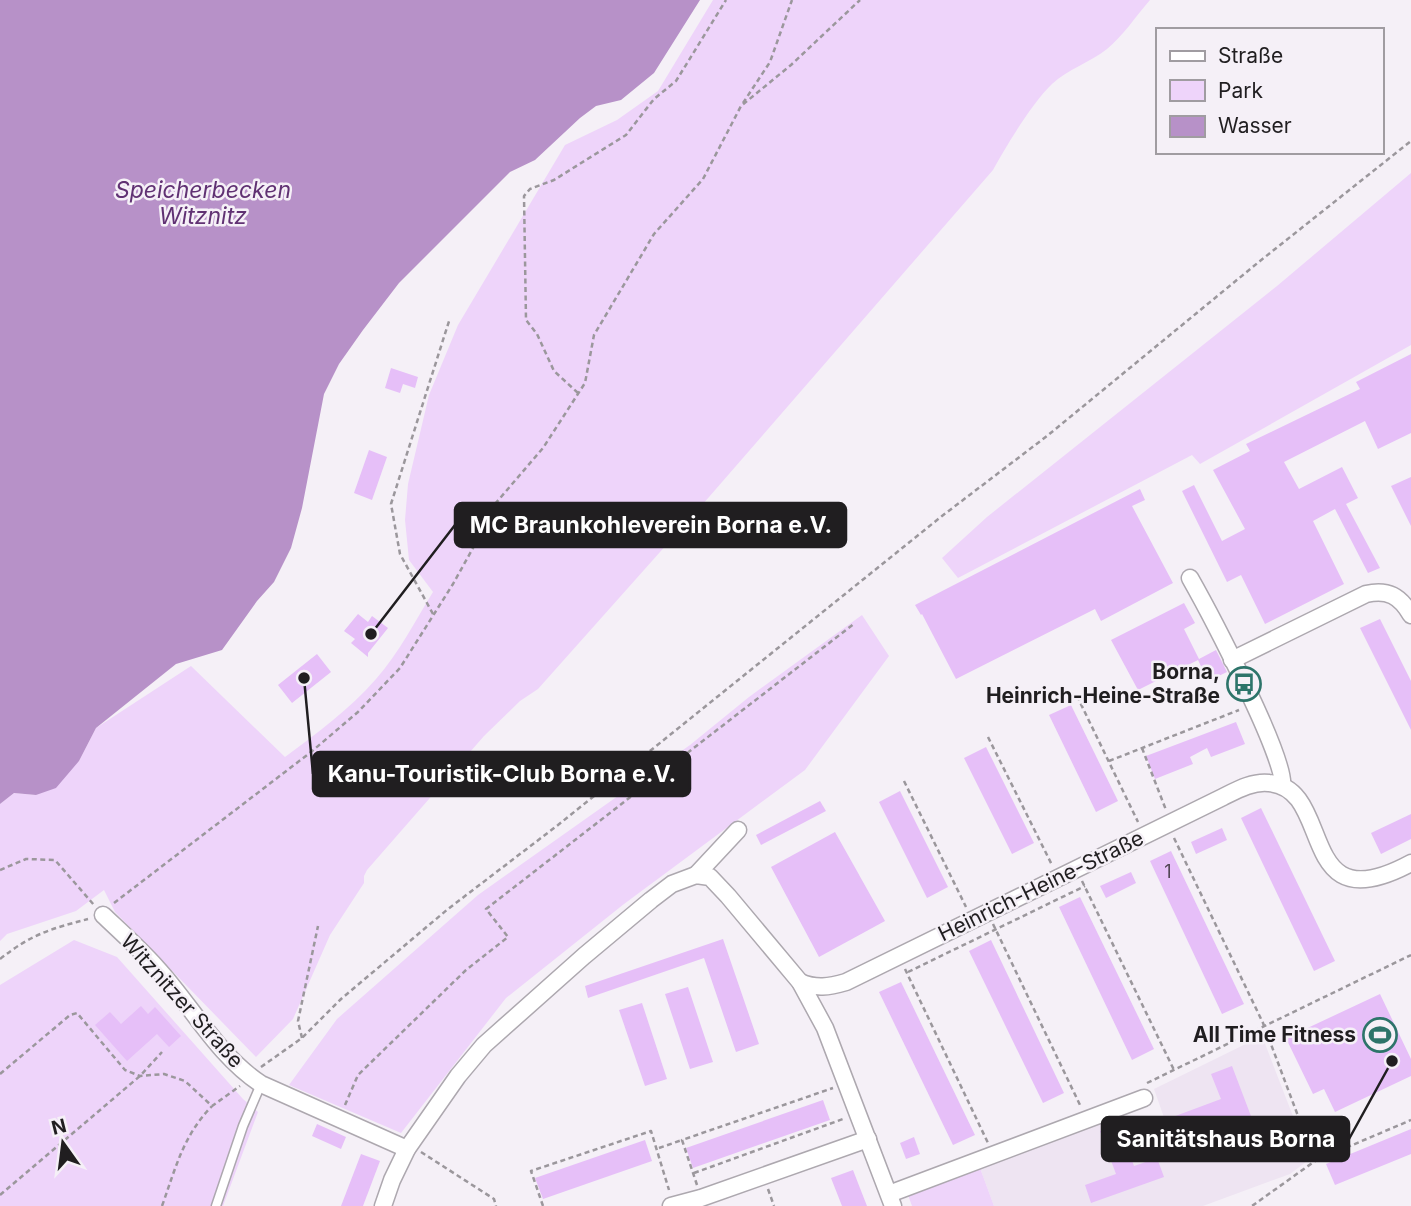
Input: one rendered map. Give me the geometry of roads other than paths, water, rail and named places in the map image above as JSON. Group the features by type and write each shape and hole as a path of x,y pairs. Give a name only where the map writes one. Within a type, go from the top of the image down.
{"street":[{"path":"1190,578 1274,746 1283,778 1282,786 1298,799 1329,862 1341,874 1355,880 1374,878 1409,868"},
{"path":"1231,660 1366,593 1381,590 1392,594 1411,615"},
{"name":"Heinrich-Heine-Straße","path":"800,982 812,987 828,987 846,982 1245,786 1270,783 1282,786"},
{"path":"383,1206 408,1147 458,1076 484,1045 651,900 672,884 696,875 738,830"},
{"path":"696,875 710,877 800,982 825,1028 891,1200 994,1156 1144,1098"},
{"name":"Witznitzer Straße","path":"103,915 158,968 210,1035 256,1081 408,1147"},
{"path":"673,1206 868,1139"}],"lane":[{"path":"216,1206 256,1081"}],"water":[{"name":"Speicherbecken Witznitz","path":"0,0 700,0 654,73 621,100 596,106 535,160 510,172 399,283 363,330 339,364 324,394 302,508 291,548 274,582 222,650 176,664 96,728 79,761 56,788 36,795 14,793 0,804"}],"place":[{"name":"MC Braunkohleverein Borna e.V.","path":"371,634"},
{"name":"Kanu-Touristik-Club Borna e.V.","path":"304,678"},
{"name":"Borna, Heinrich-Heine-Straße","path":"1244,684"},
{"name":"All Time Fitness","path":"1380,1035"},
{"name":"Sanitätshaus Borna","path":"1392,1061"}]}
